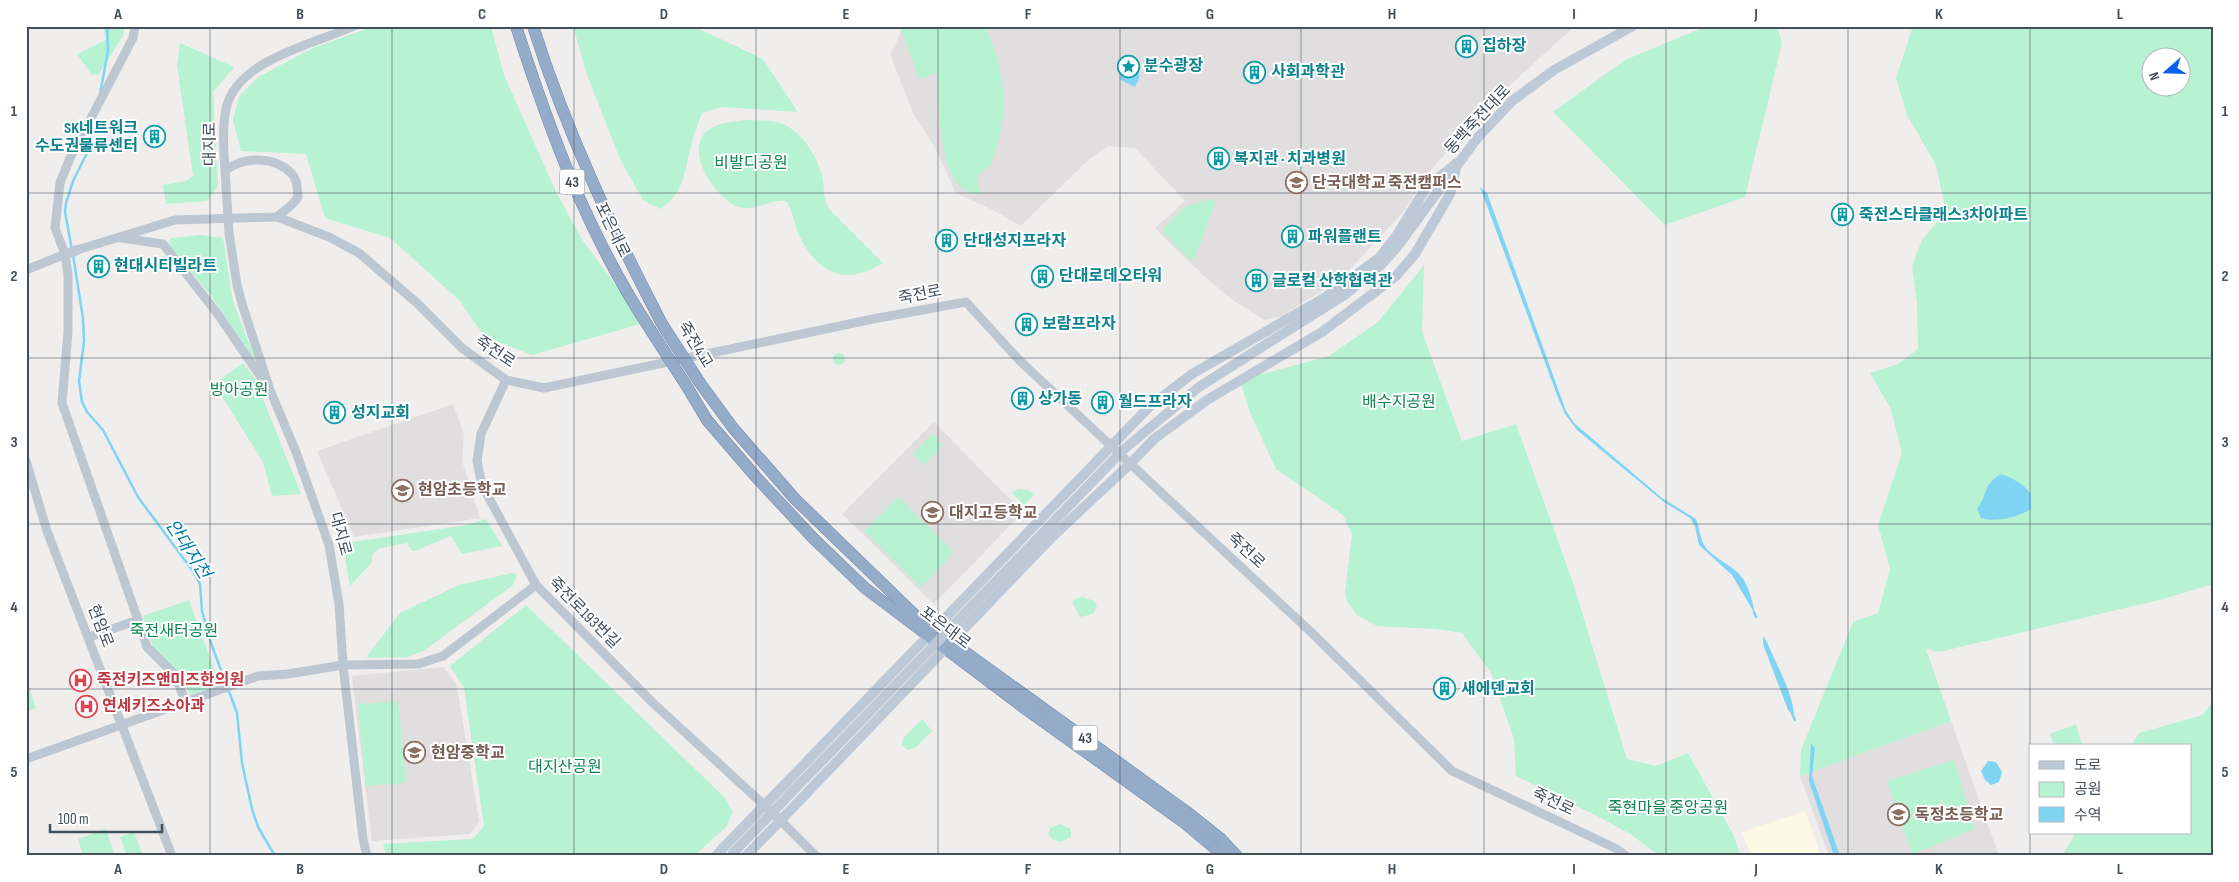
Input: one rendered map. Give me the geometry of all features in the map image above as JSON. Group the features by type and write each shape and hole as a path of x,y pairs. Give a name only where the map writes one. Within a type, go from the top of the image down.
{"highway":[{"name":"포은대로","path":"516,26 540,99 579,199 624,290 650,329"},
{"name":"포은대로","path":"533,26 551,84 580,158 608,220 662,324"},
{"name":"죽전4교","path":"662,324 700,383"},
{"name":"죽전4교","path":"650,329 686,385"},
{"name":"포은대로","path":"700,383 733,428 795,499 930,632"},
{"name":"포은대로","path":"686,385 707,420 813,538 864,588 1028,699 1187,812 1221,839 1236,856"},
{"name":"포은대로","path":"949,645 1182,820 1224,856"}],"main road":[{"name":"동백죽전대로","path":"726,853 1123,450 1199,387 1346,294 1381,266 1398,247 1457,163 1512,101 1554,70 1633,26"},
{"path":"726,853 787,782 1110,445 1149,407 1192,374 1324,298 1380,258 1397,235 1426,188 1457,163"},
{"path":"746,856 1053,536 1154,439 1207,400 1322,332 1396,276 1415,254 1450,194 1457,163"}],"street":[{"path":"135,26 133,38 92,113 60,183 55,228 70,252 68,332 62,403 147,647 175,675 186,703"},
{"name":"대지로","path":"354,26 276,58 256,69 237,86 226,108 224,123 226,186 237,285 270,390 296,452 329,544 339,604 343,665 363,839 367,856"},
{"path":"226,170 234,164 250,159 273,162 292,174 296,182 298,197 293,205 277,217"},
{"name":"죽전로","path":"26,270 70,252 175,220 277,217 329,238 359,253 417,303 462,348 506,380 544,388 873,319 966,302 1020,361 1313,634 1452,771 1617,849 1626,856"},
{"path":"117,237 163,244 218,313 270,390"},
{"name":"죽전로193번길","path":"506,380 481,434 477,460 485,492 536,585 653,703 776,816 816,856"},
{"name":"현암로","path":"26,462 47,531 172,856"},
{"path":"26,759 258,676 288,674 343,665 418,664 443,656 536,585"},
{"path":"89,637 138,620"}],"shaded area":[{"name":"단국대학교 죽전캠퍼스","path":"902,26 1575,26 1499,95 1429,172 1405,210 1342,278 1282,316 1264,320 1234,301 1207,279 1155,228 1185,201 1135,148 1107,146 1085,163 1021,226 995,211 956,193 935,148 913,113 890,54 895,47"},
{"name":"현암초등학교","path":"453,404 464,434 462,461 480,518 354,537 317,451"},
{"name":"대지고등학교","path":"934,422 1023,512 934,604 842,514"},
{"name":"현암중학교","path":"444,667 457,686 479,821 470,834 372,841 352,676"},
{"name":"독정초등학교","path":"1951,721 1998,853 1991,856 1829,856 1800,776"},
{"path":"1805,811 1821,856 1751,856 1742,832"}],"green space":[{"path":"103,26 123,26 124,34 99,74 92,75 77,54 106,40"},
{"path":"374,26 491,26 504,75 557,194 583,241 644,323 532,355 484,336 459,300 390,238 325,218 306,154 241,151 233,120 239,97 258,77 313,48"},
{"path":"573,26 693,26 763,59 798,112 721,107 702,113 693,138 682,181 675,195 661,209 643,200 620,159 587,75"},
{"path":"900,26 985,26 1001,74 1003,112 1000,134 991,165 979,175 977,181 981,191 978,193 967,191 957,183 950,171 942,138 937,73 919,79"},
{"path":"1707,26 1777,26 1782,43 1745,197 1665,225 1553,112 1625,60"},
{"path":"1913,26 2213,26 2213,584 2163,599 1939,652 1926,649 1951,721 1800,776 1801,750 1853,622 1878,613 1890,569 1878,525 1902,453 1891,409 1870,373 1898,364 1918,349 1917,303 1912,266 1922,240 1946,212 1936,165 1907,115 1896,78"},
{"path":"180,43 234,67 213,92 218,186 207,201 166,204 163,185 186,181 193,176 177,65"},
{"name":"비발디공원","path":"744,120 779,122 803,139 812,152 822,175 825,200 829,209 883,263 856,274 844,275 833,272 814,258 805,247 786,201 747,208 734,205 718,192 704,171 700,160 699,149 701,139 707,131 716,126"},
{"path":"1213,199 1215,204 1194,259 1190,260 1164,233 1164,228 1186,206"},
{"path":"200,235 223,238 233,302 257,364 213,298 169,245 170,239 173,238"},
{"path":"1424,265 1422,332 1462,441 1516,424 1572,580 1627,759 1656,766 1688,753 1733,834 1741,856 1660,856 1630,834 1603,819 1516,776 1514,739 1491,673 1462,633 1435,629 1377,626 1358,616 1347,602 1345,592 1352,534 1343,515 1276,469 1249,410 1240,380 1329,356 1378,322"},
{"path":"841,353 844,354 844,364 837,365 834,364 833,357 834,354"},
{"name":"방아공원","path":"243,363 255,379 301,494 272,496 263,462 214,384"},
{"path":"932,434 943,445 924,465 913,454"},
{"path":"1019,489 1028,490 1035,494 1024,505 1011,492"},
{"path":"898,497 954,552 921,587 864,531"},
{"path":"486,519 502,546 462,554 451,536 415,551 412,551 407,543 380,548 372,554 372,562 350,586 343,545 345,543 467,525"},
{"path":"512,573 517,574 513,585 425,650 408,657 368,658 367,656 400,613 459,585"},
{"path":"1083,597 1094,601 1097,606 1093,614 1080,617 1072,602"},
{"name":"죽전새터공원","path":"189,600 220,685 190,695 177,671 153,647 143,616"},
{"name":"대지산공원","path":"526,605 725,798 733,812 726,827 694,856 386,856 383,844 473,839 484,826 464,688 450,666"},
{"path":"26,677 36,708 26,712"},
{"path":"2213,700 2213,856 2062,856 2075,834 2192,834 2192,744 2132,744 2139,733 2203,715"},
{"path":"398,701 406,783 366,786 358,704"},
{"path":"922,719 932,731 915,748 907,750 902,745 903,738"},
{"path":"2076,724 2081,744 2053,744 2050,734"},
{"path":"1954,760 1975,829 1912,854 1887,781"},
{"path":"1060,824 1071,829 1071,837 1061,842 1053,840 1048,834 1050,828"},
{"path":"106,829 115,856 83,856 78,839"},
{"path":"134,832 143,856 127,856 120,837"}],"water":[{"path":"1129,66 1137,69 1139,74 1135,87 1119,79"},
{"path":"1480,187 1487,193 1566,411 1574,423 1662,498 1696,519 1701,539 1707,549 1736,571 1744,580 1751,596 1755,614 1732,575 1699,545 1695,526 1690,518 1664,502 1577,430 1565,414"},
{"path":"2000,474 2017,481 2028,490 2031,494 2031,509 2007,518 1993,520 1981,518 1977,509 1990,483"},
{"path":"1763,636 1788,689 1794,716 1788,710 1763,644"},
{"path":"1811,743 1815,748 1812,776 1840,856 1834,856 1809,781"},
{"path":"1988,761 1996,762 2002,772 1999,782 1991,785 1985,780 1981,771"}],"waterway":[{"path":"100,94 108,51 107,26"},
{"path":"72,250 65,212 66,203 73,181 87,153 94,121"},
{"name":"안대지천","path":"73,255 83,318 84,341 79,381 82,402 87,412 103,430 138,497 195,574 200,584 202,611 212,646 237,713 242,763 252,809 258,827 275,856"},
{"path":"1754,612 1756,617"},
{"path":"1792,714 1795,720"}],"place":[{"name":"집하장","path":"1466,46"},
{"name":"분수광장","path":"1128,66"},
{"name":"사회과학관","path":"1255,72"},
{"name":"SK네트워크 수도권물류센터","path":"154,137"},
{"name":"복지관 · 치과병원","path":"1218,159"},
{"name":"단국대학교 죽전캠퍼스","path":"1296,183"},
{"name":"죽전스타클래스3차아파트","path":"1843,215"},
{"name":"파워플랜트","path":"1292,237"},
{"name":"단대성지프라자","path":"947,241"},
{"name":"현대시티빌라트","path":"98,266"},
{"name":"단대로데오타워","path":"1043,276"},
{"name":"글로컬 산학협력관","path":"1256,281"},
{"name":"보람프라자","path":"1026,324"},
{"name":"상가동","path":"1022,399"},
{"name":"월드프라자","path":"1102,402"},
{"name":"성지교회","path":"335,413"},
{"name":"현암초등학교","path":"402,490"},
{"name":"대지고등학교","path":"933,513"},
{"name":"죽전키즈앤미즈한의원","path":"81,680"},
{"name":"새에덴교회","path":"1445,689"},
{"name":"연세키즈소아과","path":"86,706"},
{"name":"현암중학교","path":"415,753"},
{"name":"독정초등학교","path":"1899,815"}],"park label":[{"name":"배수지공원","path":"1399,402"},
{"name":"죽현마을 중앙공원","path":"1668,808"}]}
